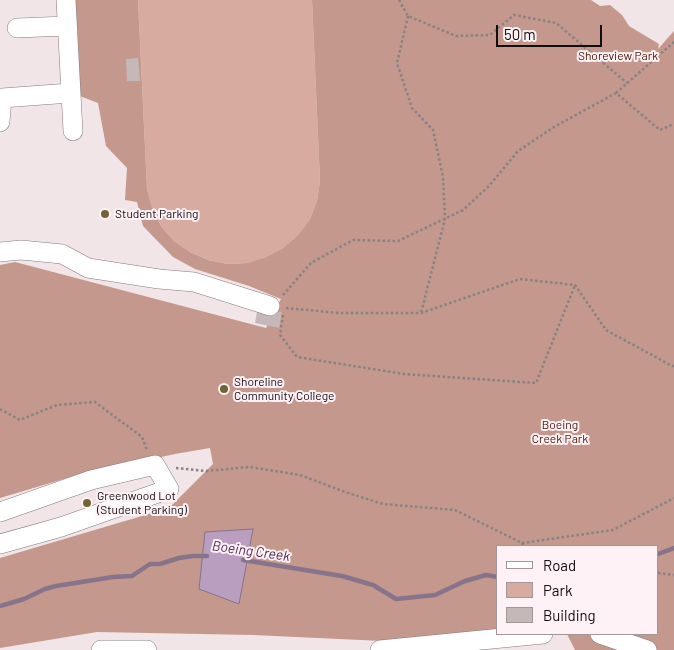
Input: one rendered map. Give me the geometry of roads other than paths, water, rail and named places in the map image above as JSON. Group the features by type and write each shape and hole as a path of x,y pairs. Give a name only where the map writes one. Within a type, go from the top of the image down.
{"street":[{"path":"66,0 73,131"},
{"path":"17,28 67,26"},
{"path":"0,122 2,98 70,93"},
{"path":"0,252 21,250 62,254 88,268 159,279 194,282 270,306"},
{"path":"0,512 91,480 155,466 169,489 61,527 0,544"},
{"path":"380,650 533,635"},
{"path":"603,635 647,650"},
{"path":"101,650 147,650"}],"waterway":[{"name":"Boeing Creek","path":"659,554 674,548"},
{"name":"Boeing Creek","path":"0,606 56,586 132,576 150,564 160,564 193,556 207,556"},
{"name":"Boeing Creek","path":"243,560 342,576 373,585 396,599 435,595 465,581 486,575 497,577"}],"place":[{"name":"Student Parking","path":"105,214"},
{"name":"Shoreline Community College","path":"224,389"},
{"name":"Greenwood Lot (Student Parking)","path":"87,503"}],"park label":[{"name":"Shoreview Park","path":"618,56"},
{"name":"Boeing Creek Park","path":"560,432"}]}
